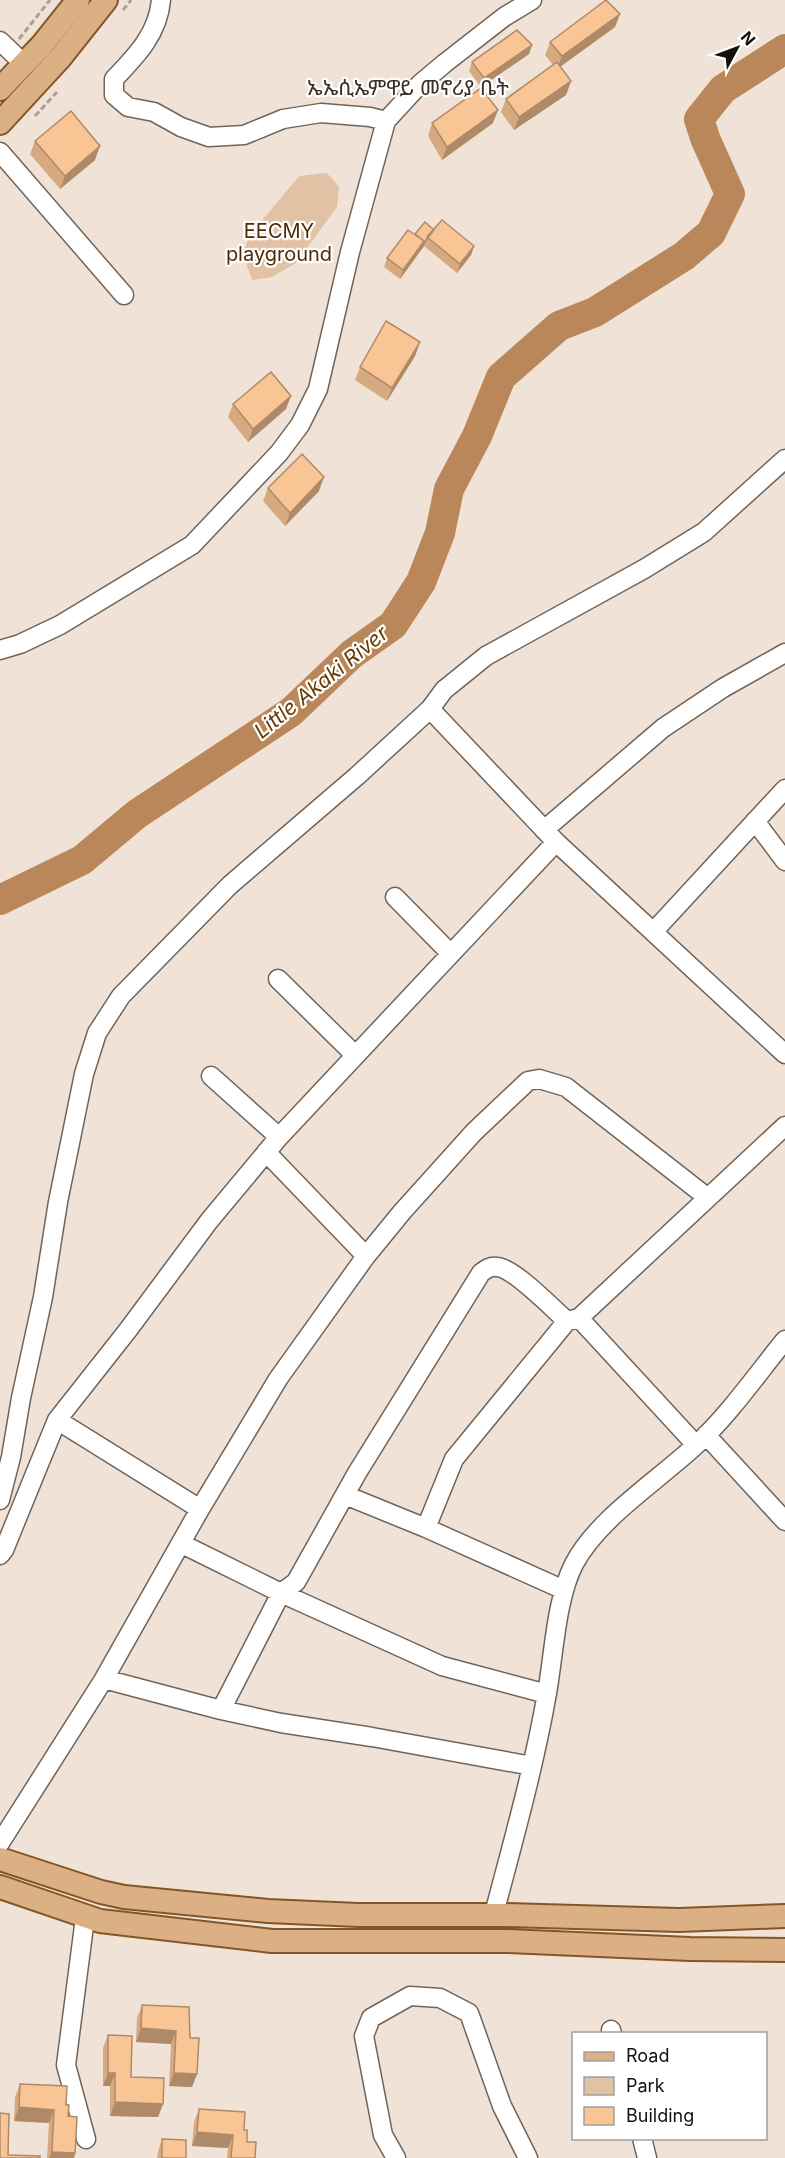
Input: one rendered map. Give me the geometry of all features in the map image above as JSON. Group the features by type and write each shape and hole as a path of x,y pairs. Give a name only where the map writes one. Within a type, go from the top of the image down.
{"main road":[{"path":"0,89 11,52 42,45 78,0"},
{"path":"0,123 60,58 106,0"},
{"path":"0,1859 124,1897 268,1911 358,1915 494,1914 680,1920 785,1916"},
{"path":"0,1887 92,1920 272,1941 508,1941 690,1949 785,1950"},
{"path":"92,1920 102,1892"}],"street":[{"path":"160,0 155,25 146,44 114,79 114,95 128,107 154,112 181,127 209,136 244,135 283,119 321,113 370,117 386,121"},
{"path":"0,650 20,644 60,625 192,544 286,444 300,425 318,389 350,252 386,121 420,84 445,63 504,17 532,0"},
{"path":"0,152 124,295"},
{"path":"0,1500 11,1457 43,1297 58,1202 84,1074 97,1033 121,996 230,885 357,776 430,709 444,690 486,656 644,569 704,532 785,459"},
{"path":"0,1555 57,1420 209,1221 279,1137 451,954 550,836 663,728 723,688 785,653"},
{"path":"430,709 550,836 785,1054"},
{"path":"654,931 785,789"},
{"path":"755,821 785,861"},
{"path":"395,897 451,954"},
{"path":"278,979 355,1055"},
{"path":"211,1076 279,1137"},
{"path":"0,1844 104,1679 200,1509 278,1379 366,1256 474,1132 528,1081 539,1079 566,1086 708,1198"},
{"path":"426,1528 454,1459 573,1320 785,1125"},
{"path":"266,1152 366,1256"},
{"path":"221,1710 281,1593 296,1582 357,1473 481,1274 489,1267 499,1266 511,1272 573,1320 785,1521"},
{"path":"494,1914 532,1766 547,1694 564,1590 574,1564 589,1542 609,1520 701,1440 785,1340"},
{"path":"57,1420 200,1509"},
{"path":"345,1495 426,1528 564,1590"},
{"path":"182,1544 281,1593 442,1666 547,1694"},
{"path":"104,1679 221,1710 281,1723 532,1766"},
{"path":"86,2139 66,2065 66,2048 79,1974 92,1920"},
{"path":"396,2158 383,2135 364,2036 371,2018 410,1996 440,1998 470,2013 502,2106 528,2158"},
{"path":"642,2140 647,2158"}],"path":[{"path":"11,52 50,0"}],"green space":[{"name":"EECMY playground","path":"327,173 339,187 337,207 296,263 272,277 252,280 243,255 249,236 299,176"}],"building":[{"path":"606,0 620,14 562,56 550,42"},
{"path":"517,30 532,45 484,78 472,62"},
{"path":"557,62 571,81 519,117 506,99"},
{"path":"481,88 498,110 447,147 432,123"},
{"path":"71,111 100,146 65,176 35,141"},
{"path":"442,220 474,246 460,264 427,237"},
{"path":"425,222 434,230 422,245 424,241 415,234"},
{"path":"408,230 424,241 403,270 387,258"},
{"path":"386,321 420,342 392,388 360,367"},
{"path":"271,372 291,396 253,429 233,404"},
{"path":"302,454 324,477 290,513 268,488"},
{"path":"142,2005 189,2007 190,2038 199,2038 197,2074 174,2073 176,2031 141,2028"},
{"path":"108,2035 132,2036 131,2077 164,2078 163,2104 115,2102 115,2073 108,2073"},
{"path":"20,2084 67,2086 68,2116 77,2117 75,2153 52,2152 54,2110 19,2107"},
{"path":"199,2109 245,2112 244,2130 247,2130 247,2142 256,2142 255,2158 231,2158 233,2135 197,2132"},
{"path":"0,2113 9,2114 8,2155 40,2156 40,2158 0,2158"},
{"path":"162,2139 186,2140 186,2158 162,2158"}],"waterway":[{"name":"Little Akaki River","path":"0,900 82,860 137,814 291,712 352,654 393,625 421,582 440,533 449,489 477,436 501,377 559,326 595,312 684,256 711,233 730,194 699,119 723,89 785,49"}],"district":[{"name":"ኤኤሲኤምዋይ መኖሪያ ቤት","path":"408,87"}]}
